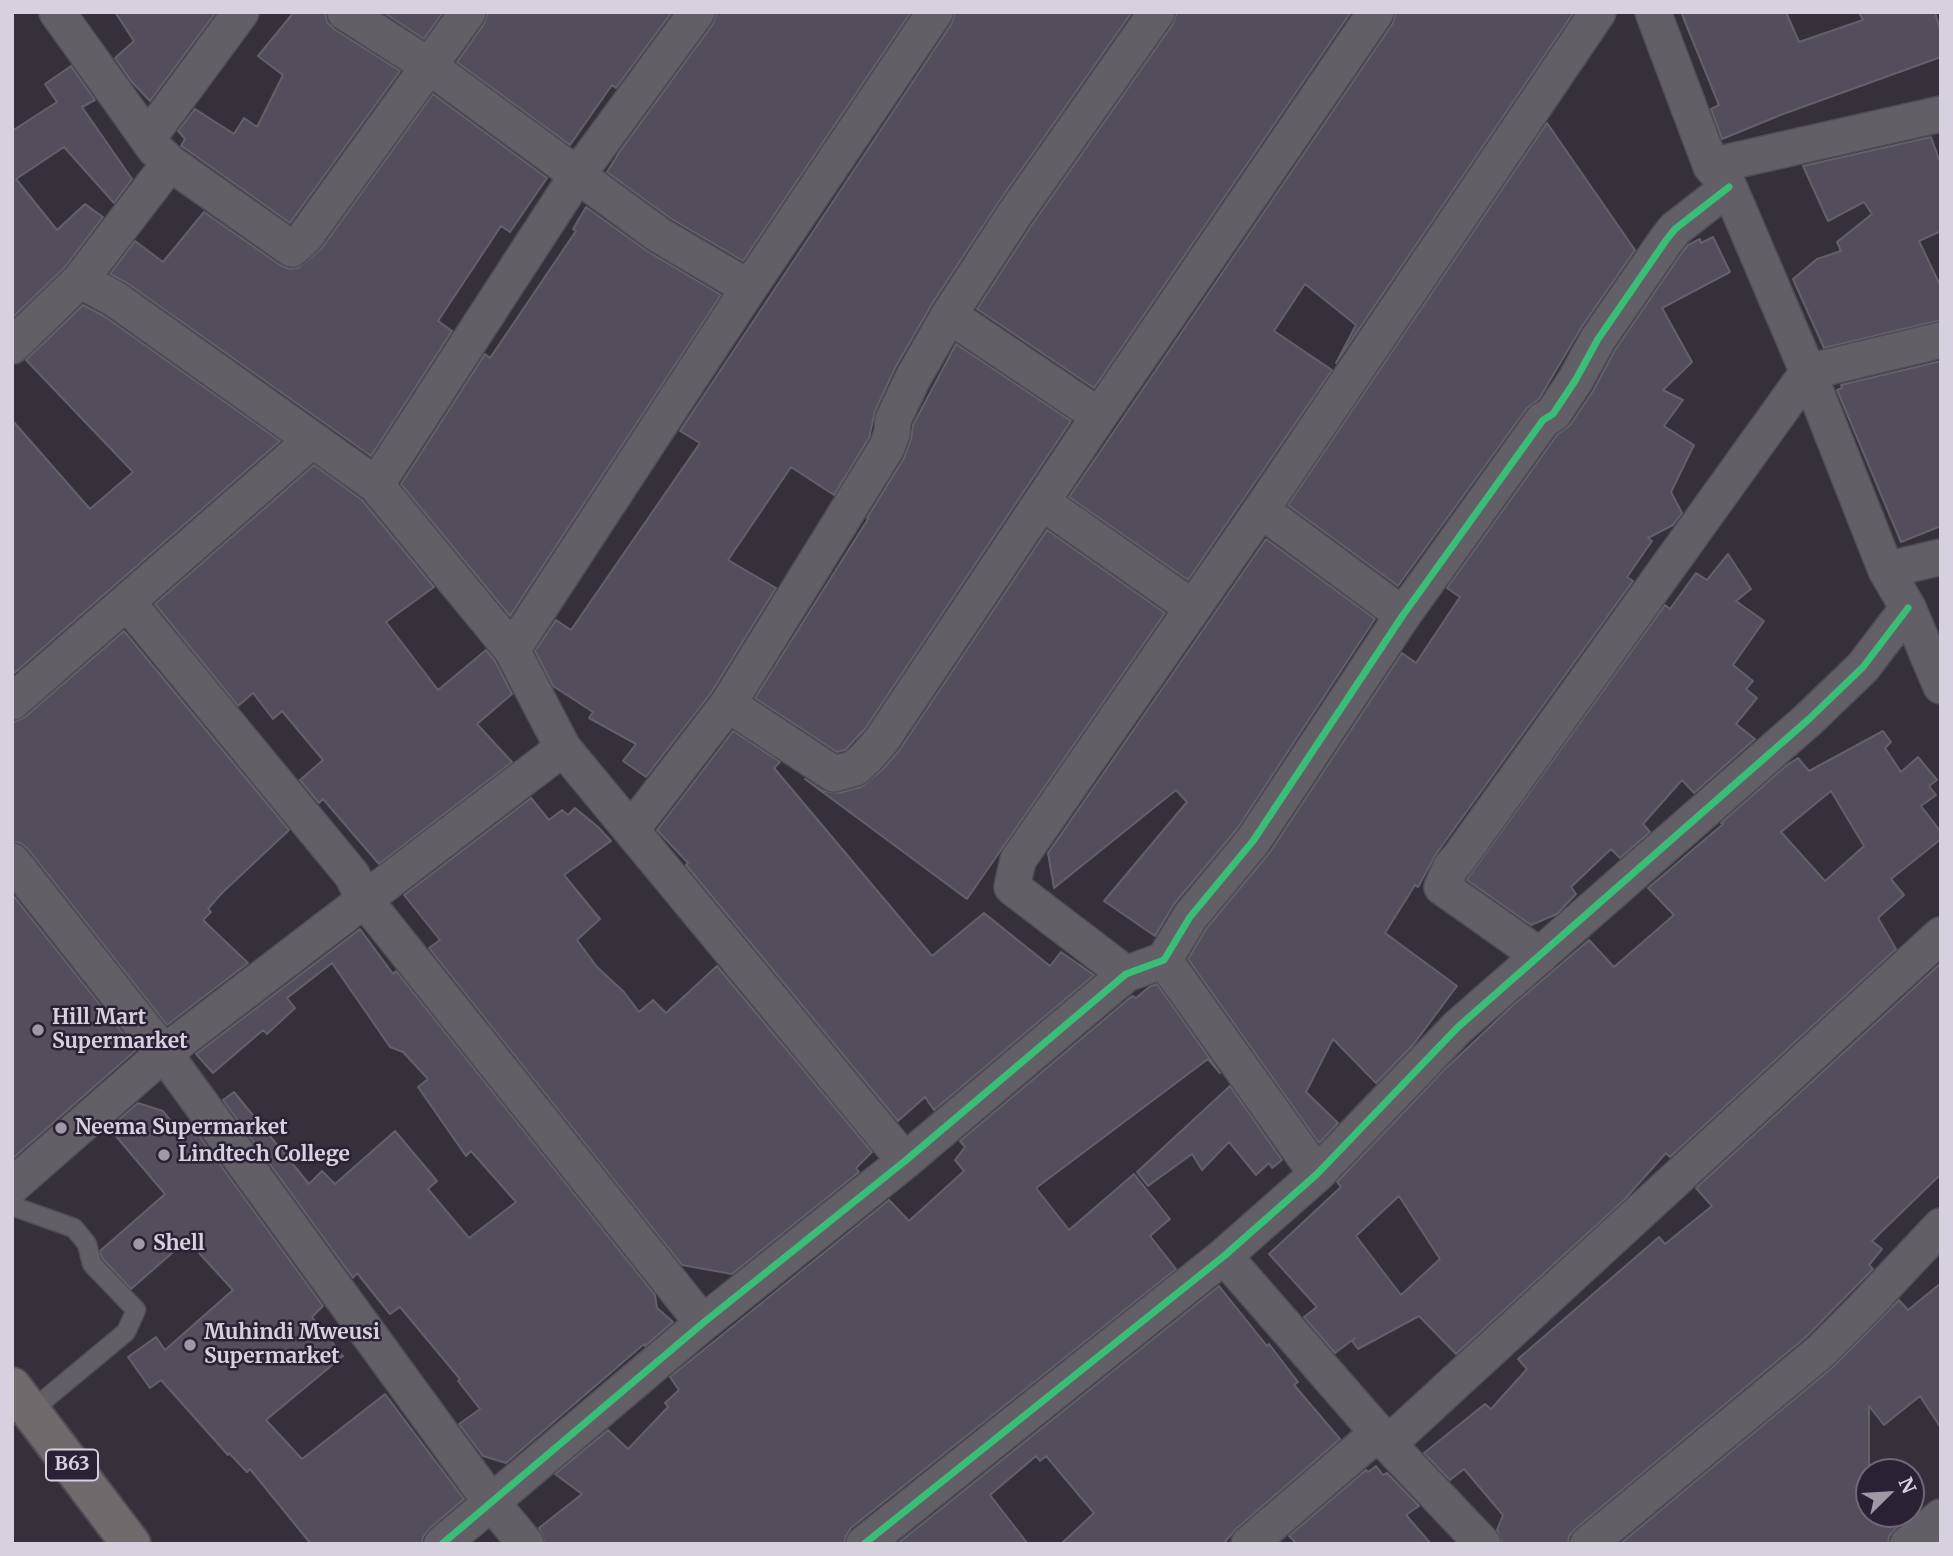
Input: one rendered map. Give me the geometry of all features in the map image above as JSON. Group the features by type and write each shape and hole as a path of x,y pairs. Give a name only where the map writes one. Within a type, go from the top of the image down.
{"highway":[{"name":"B63","path":"21,1399 131,1544"}],"street":[{"path":"57,12 159,151 292,249 305,237 468,12"},
{"path":"12,346 80,280 241,12"},
{"path":"345,12 429,66 659,235 748,288"},
{"path":"376,485 578,174 697,12"},
{"path":"512,650 748,288 935,12"},
{"path":"631,830 727,704 887,447 893,420 913,378 949,315 1014,215 1157,12"},
{"path":"727,704 834,774 855,768 881,741 1099,416 1376,12"},
{"path":"1126,974 1012,887 1018,860 1261,510 1598,12"},
{"path":"1653,12 1720,177 1808,372 1886,570 1908,608 1941,686"},
{"path":"442,1544 703,1323 905,1161 1126,974 1164,960 1190,917 1253,841 1402,615 1543,420 1553,414 1598,339 1667,239 1720,177 1941,114"},
{"path":"80,280 115,299 376,485 512,650 563,748 905,1161"},
{"path":"949,315 1099,416"},
{"path":"1540,956 1442,887 1451,867 1808,372 1941,340"},
{"path":"12,702 312,440"},
{"path":"1042,502 1193,608"},
{"path":"1261,510 1402,615"},
{"path":"1886,570 1941,557"},
{"path":"127,602 352,875 364,899 703,1323"},
{"path":"864,1544 1224,1256 1317,1174 1458,1027 1809,719 1863,667 1908,608"},
{"path":"12,1186 164,1053 563,748"},
{"path":"12,861 164,1053 491,1502 526,1544"},
{"path":"1249,1544 1384,1438 1941,935"},
{"path":"1164,960 1317,1174"},
{"path":"1588,1544 1819,1352 1941,1226"},
{"path":"1224,1256 1384,1438 1483,1544"},
{"path":"1908,1544 1941,1517"}],"lane":[{"path":"12,1206 74,1227 87,1244 92,1264 136,1310 126,1332 21,1399"}],"building":[{"path":"115,12 216,12 150,101 131,81 115,58 134,41"},
{"path":"294,12 325,12 327,22 334,29 400,71 290,223 181,146 185,139 178,131 195,109 234,134 244,118 257,127 283,75 258,56"},
{"path":"383,12 443,12 424,39"},
{"path":"488,12 672,12 616,88 612,85 570,145 457,62 484,24"},
{"path":"717,12 911,12 743,261 670,218 607,172 713,24"},
{"path":"955,12 1132,12 998,203 932,304 895,368 875,411 869,438 834,495 791,467 728,560 776,588 711,693 646,777 623,761 636,744 589,718 593,712 553,686 535,651 556,620 571,630 700,443 680,431 952,23"},
{"path":"1177,12 1351,12 1094,388 977,309 1031,226 1173,24"},
{"path":"1396,12 1574,12 1336,363 1356,325 1305,284 1274,331 1332,370 1188,580 1069,497 1393,23"},
{"path":"1681,12 1786,12 1799,42 1863,20 1859,12 1935,12 1941,33 1941,57 1722,139 1711,109 1719,105"},
{"path":"71,66 95,100 82,107 132,179 114,203 64,147 16,179 57,230 85,204 103,217 65,267 12,318 12,131 57,102 45,84"},
{"path":"433,94 547,178 510,232 501,226 438,321 452,331 371,456 127,283 110,274 135,241 163,262 204,212 280,265 289,269 298,268 321,249"},
{"path":"1547,123 1635,250 1581,328 1539,399 1527,408 1398,586 1288,505"},
{"path":"1931,137 1941,165 1941,231 1919,241 1941,287 1941,320 1824,348 1793,279 1817,259 1841,251 1837,242 1872,214 1864,202 1828,221 1803,166"},
{"path":"586,207 647,251 721,295 510,616 401,484 485,354 490,358 576,231 573,229"},
{"path":"1713,237 1730,272 1662,308 1692,362 1663,390 1683,400 1664,426 1694,445 1671,492 1682,513 1673,525 1648,538 1652,541 1627,577 1633,581 1436,854 1418,887 1415,885 1385,933 1457,986 1413,1045 1376,1083 1333,1039 1306,1092 1338,1123 1319,1143 1188,959 1206,929 1270,852 1402,653 1416,663 1460,597 1447,588 1557,435 1570,425 1593,391 1615,350 1683,251 1700,239 1701,243"},
{"path":"83,305 104,316 280,441 12,675 12,420 90,509 133,472 26,360"},
{"path":"956,344 1071,421 865,729 845,750 837,752 755,698 904,458 913,425"},
{"path":"1941,361 1941,526 1901,542 1837,390 1842,388 1841,385"},
{"path":"314,465 362,500 434,587 386,622 438,690 486,650 495,661 512,694 477,724 512,762 379,864 323,799 319,803 300,780 323,760 282,711 273,719 253,693 238,706 155,604"},
{"path":"1047,530 1165,613 967,899 805,779 823,791 839,793 861,787 882,770 898,752"},
{"path":"1266,539 1375,619 1237,829 1174,904 1155,936 1104,901 1187,802 1176,790 1054,888 1048,853"},
{"path":"1728,554 1751,589 1736,601 1764,621 1733,665 1753,681 1746,689 1757,698 1736,724 1755,739 1694,793 1682,780 1643,824 1650,832 1620,858 1611,849 1571,887 1576,894 1557,914 1531,925 1467,880 1468,878 1665,605 1670,609 1696,573 1707,580"},
{"path":"124,631 289,830 221,894 208,909 211,912 203,920 248,963 167,1025 28,849 12,841 12,723 25,717"},
{"path":"733,731 780,762 774,768 932,956 984,913 1050,966 1061,952 1094,975 934,1110 925,1097 898,1121 686,865 688,863 657,830"},
{"path":"1883,731 1891,742 1885,748 1901,772 1918,757 1937,780 1929,786 1936,795 1921,806 1941,832 1941,839 1891,879 1904,895 1878,918 1896,949 1670,1157 1666,1153 1625,1199 1456,1354 1419,1316 1358,1349 1352,1341 1355,1338 1335,1353 1304,1317 1317,1307 1269,1254 1341,1187 1337,1182 1444,1070 1512,1006 1589,940 1614,967 1674,915 1648,888 1787,765 1798,758 1809,771","holes":["1831,791 1864,846 1825,881 1781,832","1399,1196 1440,1259 1401,1295 1356,1236"]},
{"path":"531,798 549,820 562,810 568,815 575,808 611,841 564,875 600,919 577,940 597,967 624,992 639,1012 653,1000 666,1013 717,966 872,1152 856,1168 859,1172 732,1274 682,1265 429,948 440,940 404,895"},
{"path":"12,894 136,1050 12,1159"},
{"path":"360,929 393,974 396,971 655,1295 657,1308 673,1322 506,1463 483,1456 459,1424 480,1409 458,1381 460,1379 400,1307 390,1314 357,1273 353,1278 223,1100 234,1092 309,1184 322,1171 335,1184 395,1131 437,1181 428,1189 469,1238 516,1202 471,1151 466,1156 418,1087 428,1079 403,1052 390,1047 332,963 287,998 295,1008 267,1034 263,1030 213,1073 196,1054"},
{"path":"1941,963 1941,1174 1872,1241 1882,1249 1869,1265 1873,1269 1806,1337 1575,1529 1569,1536 1568,1544 1503,1544 1497,1530 1503,1515 1464,1469 1450,1480 1424,1453 1485,1404 1491,1409 1527,1369 1518,1359 1659,1237 1665,1244 1712,1206 1696,1188"},
{"path":"1157,984 1220,1073 1208,1059 1036,1188 1069,1230 1134,1174 1170,1219 1150,1236 1176,1269 851,1528 844,1544 546,1544 539,1528 582,1494 555,1474 608,1430 628,1449 668,1407 665,1403 679,1390 670,1377 889,1200 909,1221 964,1171 955,1160 965,1147 960,1141 1132,996 1136,998"},
{"path":"1230,1086 1282,1160 1272,1168 1269,1163 1256,1175 1229,1142 1202,1170 1192,1154 1148,1186 1137,1172"},
{"path":"138,1103 163,1111 182,1135 192,1126 323,1306 312,1317 343,1356 266,1420 302,1459 385,1394 464,1499 429,1529 422,1544 311,1544 250,1469 247,1472 229,1453 228,1455 161,1380 150,1388 128,1357 156,1337 165,1350 233,1290 187,1240 131,1289 102,1258 100,1251 165,1194 109,1128"},
{"path":"1941,1283 1941,1428 1920,1396 1884,1425 1869,1406 1869,1458 1855,1458 1855,1528 1896,1528 1889,1536 1888,1544 1620,1544 1833,1367 1899,1300 1908,1310"},
{"path":"1219,1286 1267,1346 1269,1344 1298,1382 1294,1385 1340,1439 1236,1529 1223,1544 1061,1544 1094,1513 1046,1456 1040,1461 1036,1456 990,1495 1028,1544 897,1544"},
{"path":"1376,1466 1383,1475 1387,1473 1419,1506 1406,1515 1431,1544 1297,1544 1289,1536 1366,1470 1368,1472"}],"cycle path":[{"path":"442,1544 703,1323 905,1161 1126,974 1164,960 1190,917 1253,841 1403,615 1543,420 1553,414 1598,339 1667,239 1675,229 1729,187"},
{"path":"864,1544 1224,1256 1317,1174 1458,1027 1809,719 1863,667 1908,608"}],"place":[{"name":"Hill Mart Supermarket","path":"38,1030"},
{"name":"Neema Supermarket","path":"61,1128"},
{"name":"Lindtech College","path":"164,1155"},
{"name":"Shell","path":"139,1244"},
{"name":"Muhindi Mweusi Supermarket","path":"190,1345"}]}
